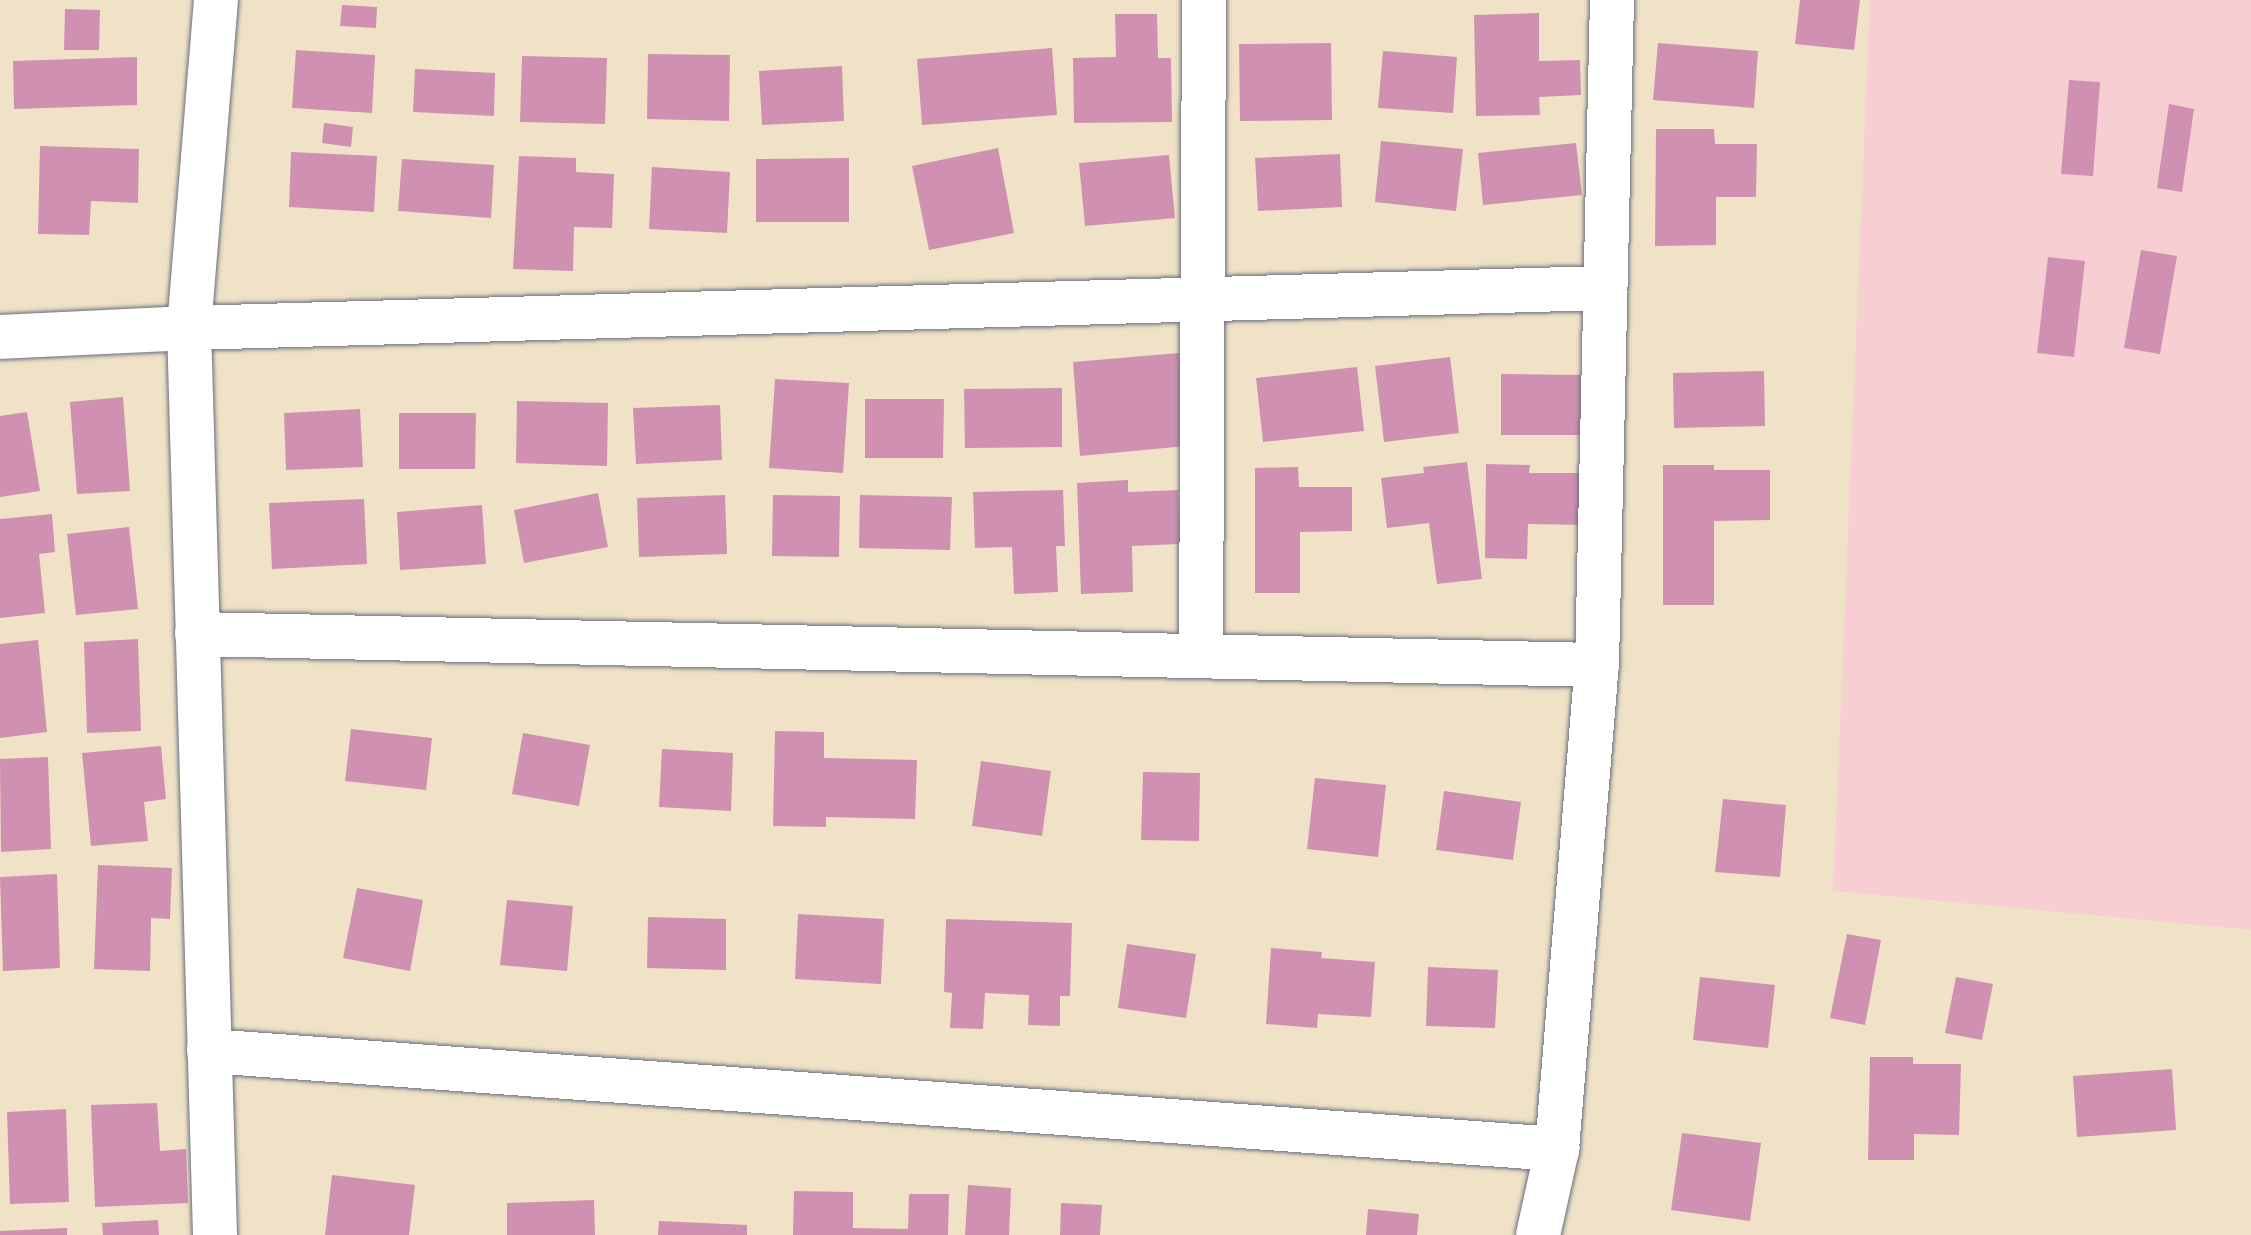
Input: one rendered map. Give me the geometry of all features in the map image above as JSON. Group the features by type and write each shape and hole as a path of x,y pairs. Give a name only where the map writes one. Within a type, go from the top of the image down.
{"street":[{"path":"215,1235 189,328 216,0"},
{"path":"1201,656 1204,0"},
{"path":"1538,1235 1557,1149 1597,665 1612,0"},
{"path":"0,337 189,328 1605,288"},
{"path":"197,634 1597,665"},
{"path":"209,1051 1557,1149"}],"shaded area":[{"path":"1870,0 2251,0 2251,930 1833,891"}],"building":[{"path":"1800,0 1860,0 1854,50 1795,44"},
{"path":"342,5 377,7 376,28 340,26"},
{"path":"65,9 100,10 99,50 64,50"},
{"path":"1539,13 1539,61 1580,60 1581,95 1539,97 1540,115 1476,116 1474,15"},
{"path":"1115,14 1157,14 1158,58 1171,58 1172,122 1074,123 1073,58 1116,57"},
{"path":"1331,43 1332,120 1240,121 1239,44"},
{"path":"1658,43 1758,51 1754,108 1653,100"},
{"path":"1052,48 1057,115 922,125 917,59"},
{"path":"296,50 375,55 372,113 292,108"},
{"path":"1383,51 1457,57 1453,113 1378,108"},
{"path":"648,54 730,55 729,121 647,119"},
{"path":"522,56 607,58 605,124 520,122"},
{"path":"137,57 137,105 14,109 13,61"},
{"path":"842,66 844,121 762,125 759,71"},
{"path":"415,69 495,73 494,116 413,112"},
{"path":"2069,80 2100,82 2093,176 2061,174"},
{"path":"2169,104 2194,109 2182,192 2157,188"},
{"path":"324,123 353,127 351,147 322,143"},
{"path":"1656,129 1714,129 1715,144 1757,144 1756,197 1716,197 1716,245 1655,246"},
{"path":"1381,141 1463,149 1456,211 1375,202"},
{"path":"1576,143 1582,195 1483,205 1478,153"},
{"path":"40,146 139,149 138,203 91,201 89,235 38,234"},
{"path":"998,148 1014,233 929,250 912,166"},
{"path":"291,152 377,156 374,212 289,207"},
{"path":"1340,154 1342,207 1258,211 1255,158"},
{"path":"1169,155 1175,218 1085,226 1079,163"},
{"path":"519,156 576,158 576,172 614,174 612,228 574,227 573,271 513,269"},
{"path":"849,158 849,222 756,222 756,159"},
{"path":"402,159 494,165 491,218 398,211"},
{"path":"652,167 730,172 727,233 649,229"},
{"path":"2141,250 2177,256 2160,354 2124,348"},
{"path":"2048,257 2085,261 2074,357 2037,353"},
{"path":"1179,353 1186,446 1080,456 1073,362"},
{"path":"1450,357 1459,433 1384,442 1375,366"},
{"path":"1357,367 1364,431 1263,442 1256,378"},
{"path":"1764,371 1765,426 1674,428 1673,373"},
{"path":"1501,374 1583,375 1582,435 1501,435"},
{"path":"775,379 849,383 843,473 769,468"},
{"path":"1062,388 1062,447 965,448 964,389"},
{"path":"123,397 130,491 77,494 70,402"},
{"path":"865,399 944,399 943,458 865,458"},
{"path":"517,401 608,403 607,466 516,463"},
{"path":"720,405 722,460 636,464 633,408"},
{"path":"360,409 363,467 286,470 284,413"},
{"path":"27,412 40,491 0,497 0,416"},
{"path":"399,413 476,413 475,469 399,469"},
{"path":"1467,462 1482,579 1437,584 1429,523 1387,528 1381,478 1424,473 1423,467"},
{"path":"1486,464 1530,465 1529,473 1588,473 1587,525 1528,524 1527,559 1485,558"},
{"path":"1663,465 1714,465 1714,470 1770,470 1770,520 1714,521 1714,605 1663,605"},
{"path":"1298,467 1299,487 1352,487 1352,531 1300,532 1300,593 1255,593 1255,468"},
{"path":"1128,480 1128,492 1178,490 1180,544 1132,546 1133,592 1081,594 1077,483"},
{"path":"1063,490 1065,546 1056,546 1058,592 1014,594 1012,547 975,548 973,492"},
{"path":"598,493 608,547 524,563 514,510"},
{"path":"725,495 727,554 639,557 637,498"},
{"path":"773,495 840,496 839,557 772,556"},
{"path":"860,495 952,497 950,550 859,548"},
{"path":"364,499 367,564 272,569 269,503"},
{"path":"482,505 486,564 400,570 397,512"},
{"path":"52,514 55,552 39,554 45,613 0,618 0,519"},
{"path":"129,527 138,609 76,615 67,534"},
{"path":"138,639 141,731 87,733 84,642"},
{"path":"38,640 47,732 0,738 0,644"},
{"path":"351,729 432,738 426,790 345,781"},
{"path":"775,731 824,732 824,758 917,760 915,819 826,817 826,827 773,826"},
{"path":"523,733 590,745 579,806 512,794"},
{"path":"161,746 166,799 144,802 148,841 91,846 82,753"},
{"path":"662,749 733,753 731,811 659,807"},
{"path":"48,757 51,849 1,852 0,759"},
{"path":"981,761 1051,771 1042,836 972,826"},
{"path":"1143,772 1200,773 1199,841 1141,840"},
{"path":"1315,778 1386,785 1378,857 1307,849"},
{"path":"1444,791 1521,802 1513,860 1436,850"},
{"path":"1723,799 1786,805 1780,877 1715,872"},
{"path":"98,865 172,868 170,919 151,918 150,971 94,969"},
{"path":"57,874 60,968 3,971 0,877"},
{"path":"357,888 423,900 410,971 343,958"},
{"path":"507,900 573,906 567,971 500,965"},
{"path":"798,914 884,919 881,984 795,979"},
{"path":"648,917 726,919 726,970 647,968"},
{"path":"946,919 1072,923 1070,996 1060,996 1060,1026 1028,1025 1029,995 985,993 983,1029 950,1028 952,993 944,992"},
{"path":"1847,934 1881,940 1865,1025 1830,1018"},
{"path":"1127,944 1196,954 1186,1018 1118,1008"},
{"path":"1271,948 1322,952 1321,958 1375,962 1371,1017 1318,1014 1317,1028 1266,1024"},
{"path":"1428,967 1498,970 1495,1028 1426,1026"},
{"path":"1700,977 1775,985 1768,1048 1693,1040"},
{"path":"1956,977 1993,984 1982,1040 1945,1033"},
{"path":"1870,1057 1913,1057 1913,1064 1961,1064 1959,1135 1914,1134 1914,1160 1868,1160"},
{"path":"2172,1069 2176,1130 2077,1137 2073,1076"},
{"path":"157,1103 160,1151 186,1149 188,1203 95,1207 91,1105"},
{"path":"66,1109 69,1202 10,1204 7,1112"},
{"path":"1682,1133 1761,1143 1750,1221 1671,1210"},
{"path":"332,1175 415,1185 409,1235 325,1235"},
{"path":"968,1185 1011,1188 1009,1235 965,1235"},
{"path":"794,1191 853,1192 853,1228 908,1229 909,1194 949,1194 948,1235 793,1235"},
{"path":"594,1200 595,1235 507,1235 507,1203"},
{"path":"1061,1203 1102,1205 1100,1235 1060,1235"},
{"path":"1368,1209 1419,1214 1417,1235 1366,1235"},
{"path":"158,1220 159,1235 103,1235 102,1223"},
{"path":"659,1221 747,1225 747,1235 658,1235"},
{"path":"67,1228 67,1235 0,1235 0,1231"}]}
